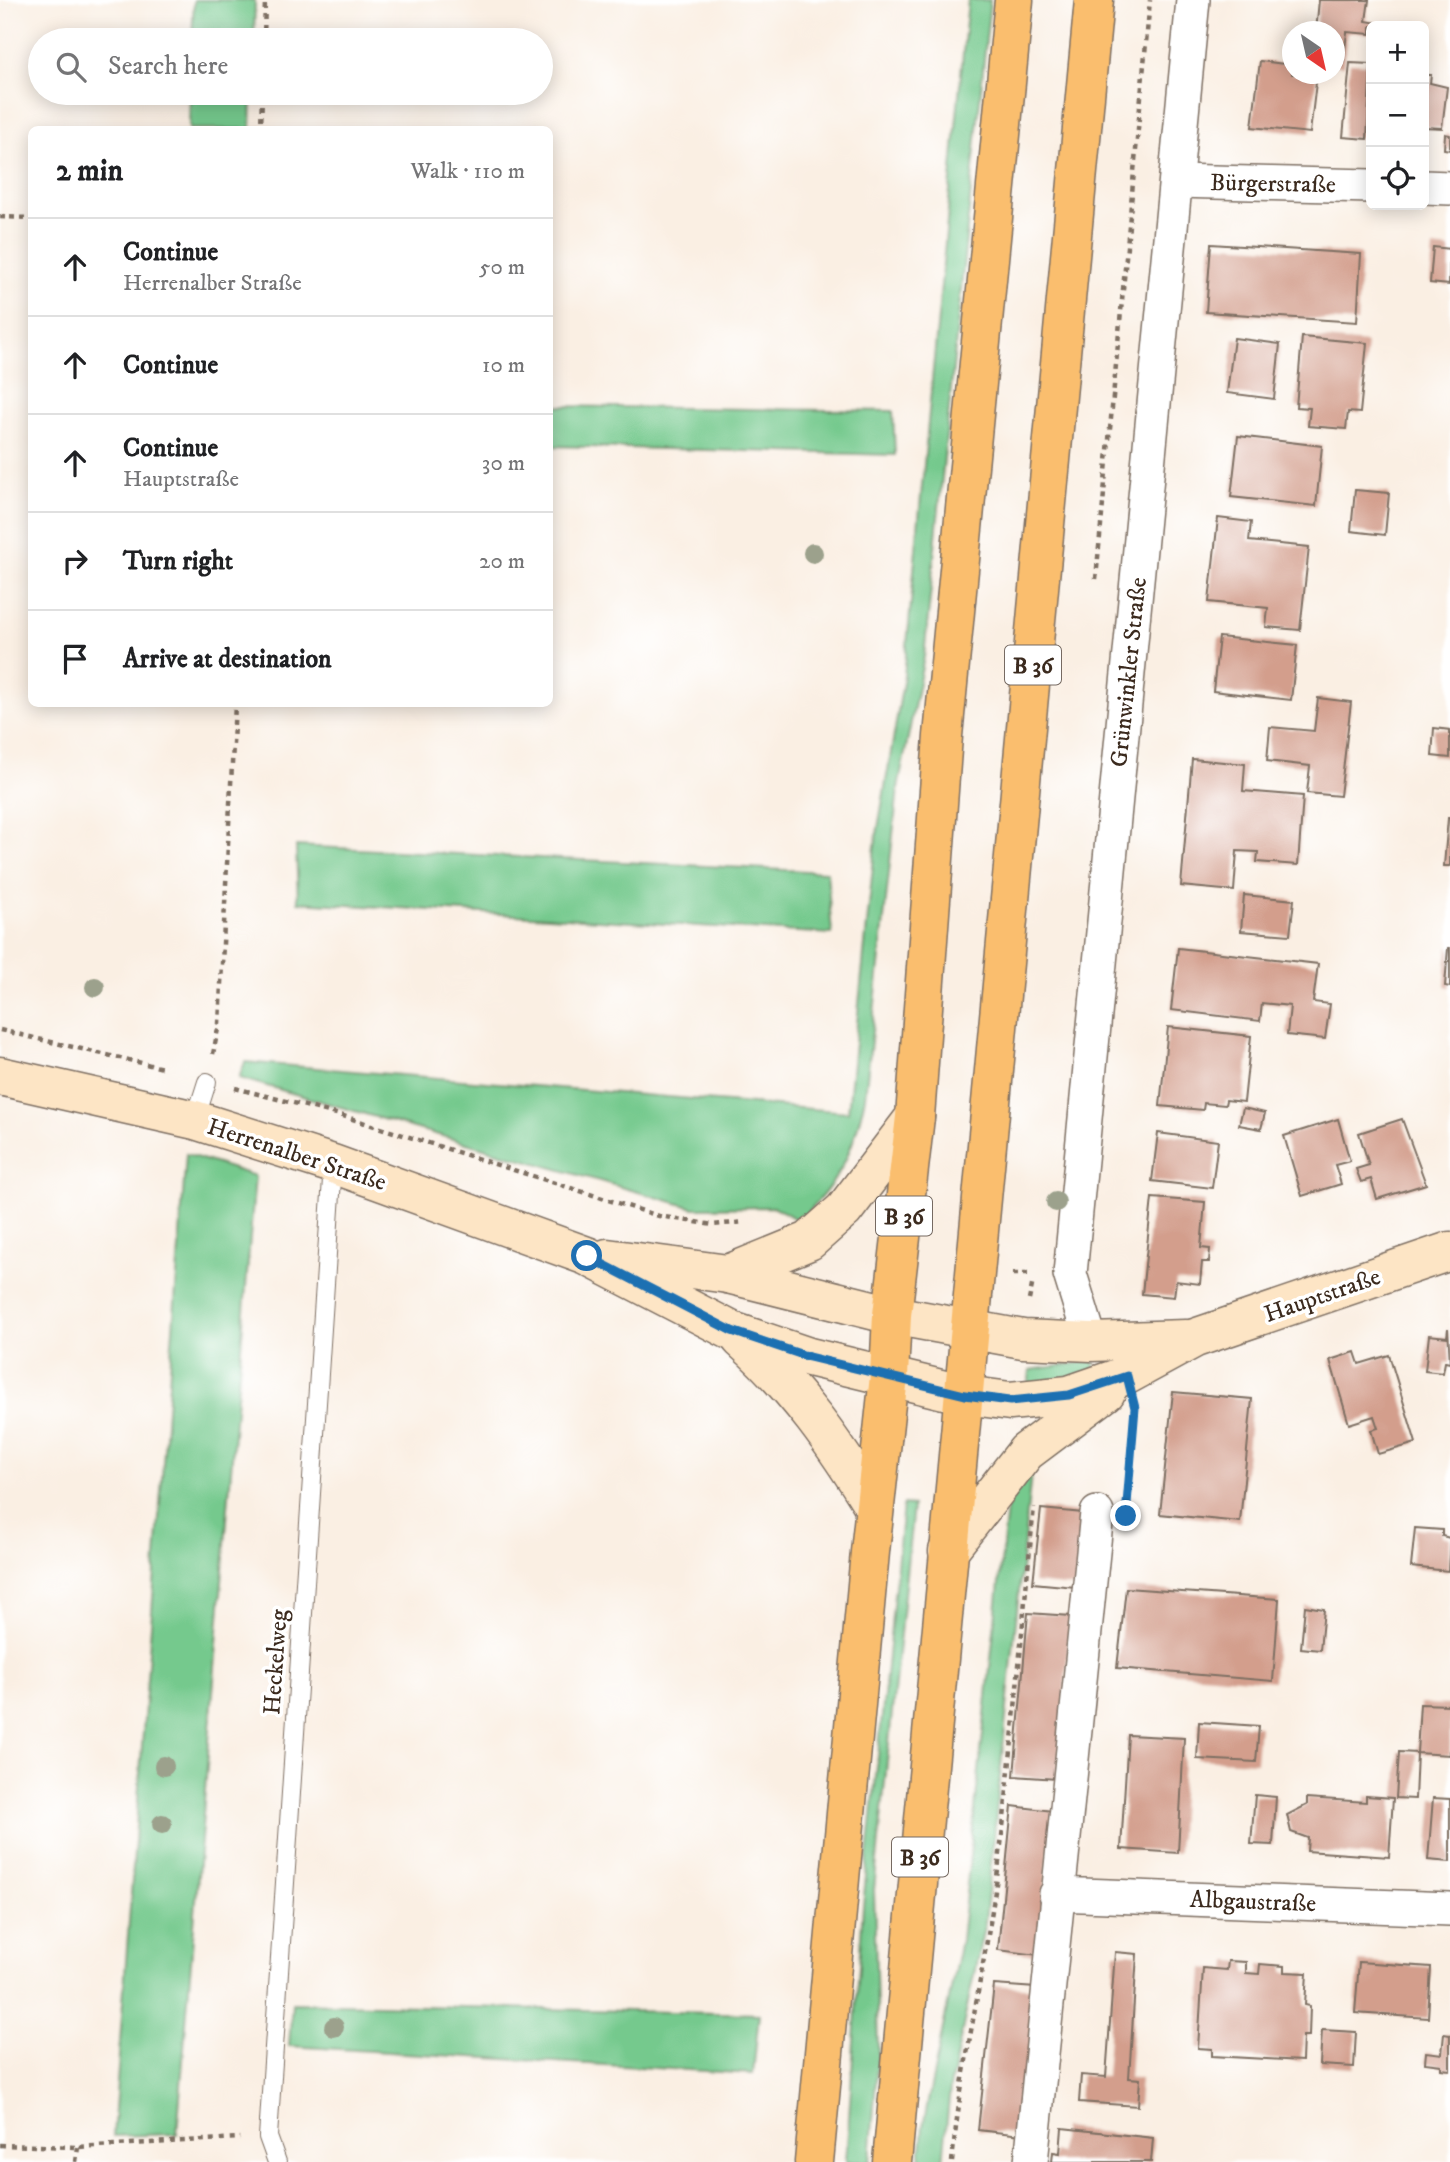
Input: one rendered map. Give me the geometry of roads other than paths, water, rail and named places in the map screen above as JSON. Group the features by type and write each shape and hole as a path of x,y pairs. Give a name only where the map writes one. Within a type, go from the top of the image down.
{"main road":[{"name":"B 36","path":"814,2162 874,1507 890,1376 892,1315 915,1117 943,736 1014,0"},
{"name":"B 36","path":"892,2162 1094,0"}],"street":[{"name":"Grünwinkler Straße","path":"1091,1342 1070,1275 1193,0"},
{"name":"Bürgerstraße","path":"1176,181 1366,186"},
{"path":"1429,187 1450,188"},
{"name":"Herrenalber Straße","path":"0,1076 195,1120 332,1164 587,1256 732,1331 809,1357 965,1395"},
{"path":"728,1274 809,1241 844,1210 915,1117"},
{"name":"Hauptstraße","path":"965,1395 1010,1401 1069,1395 1127,1376 1195,1338 1450,1251"},
{"name":"Herrenalber Straße","path":"587,1256 675,1265 728,1274 892,1315 971,1331"},
{"path":"732,1331 764,1359 801,1400 838,1449 874,1507"},
{"name":"Hauptstraße","path":"971,1331 1023,1339 1091,1342 1195,1338"},
{"path":"948,1551 1026,1452 1127,1376"},
{"path":"1031,2162 1056,1894 1097,1513"},
{"name":"Albgaustraße","path":"1056,1894 1450,1909"}],"lane":[{"path":"195,1120 207,1082"},
{"name":"Heckelweg","path":"277,2162 268,2137 332,1164"}]}
